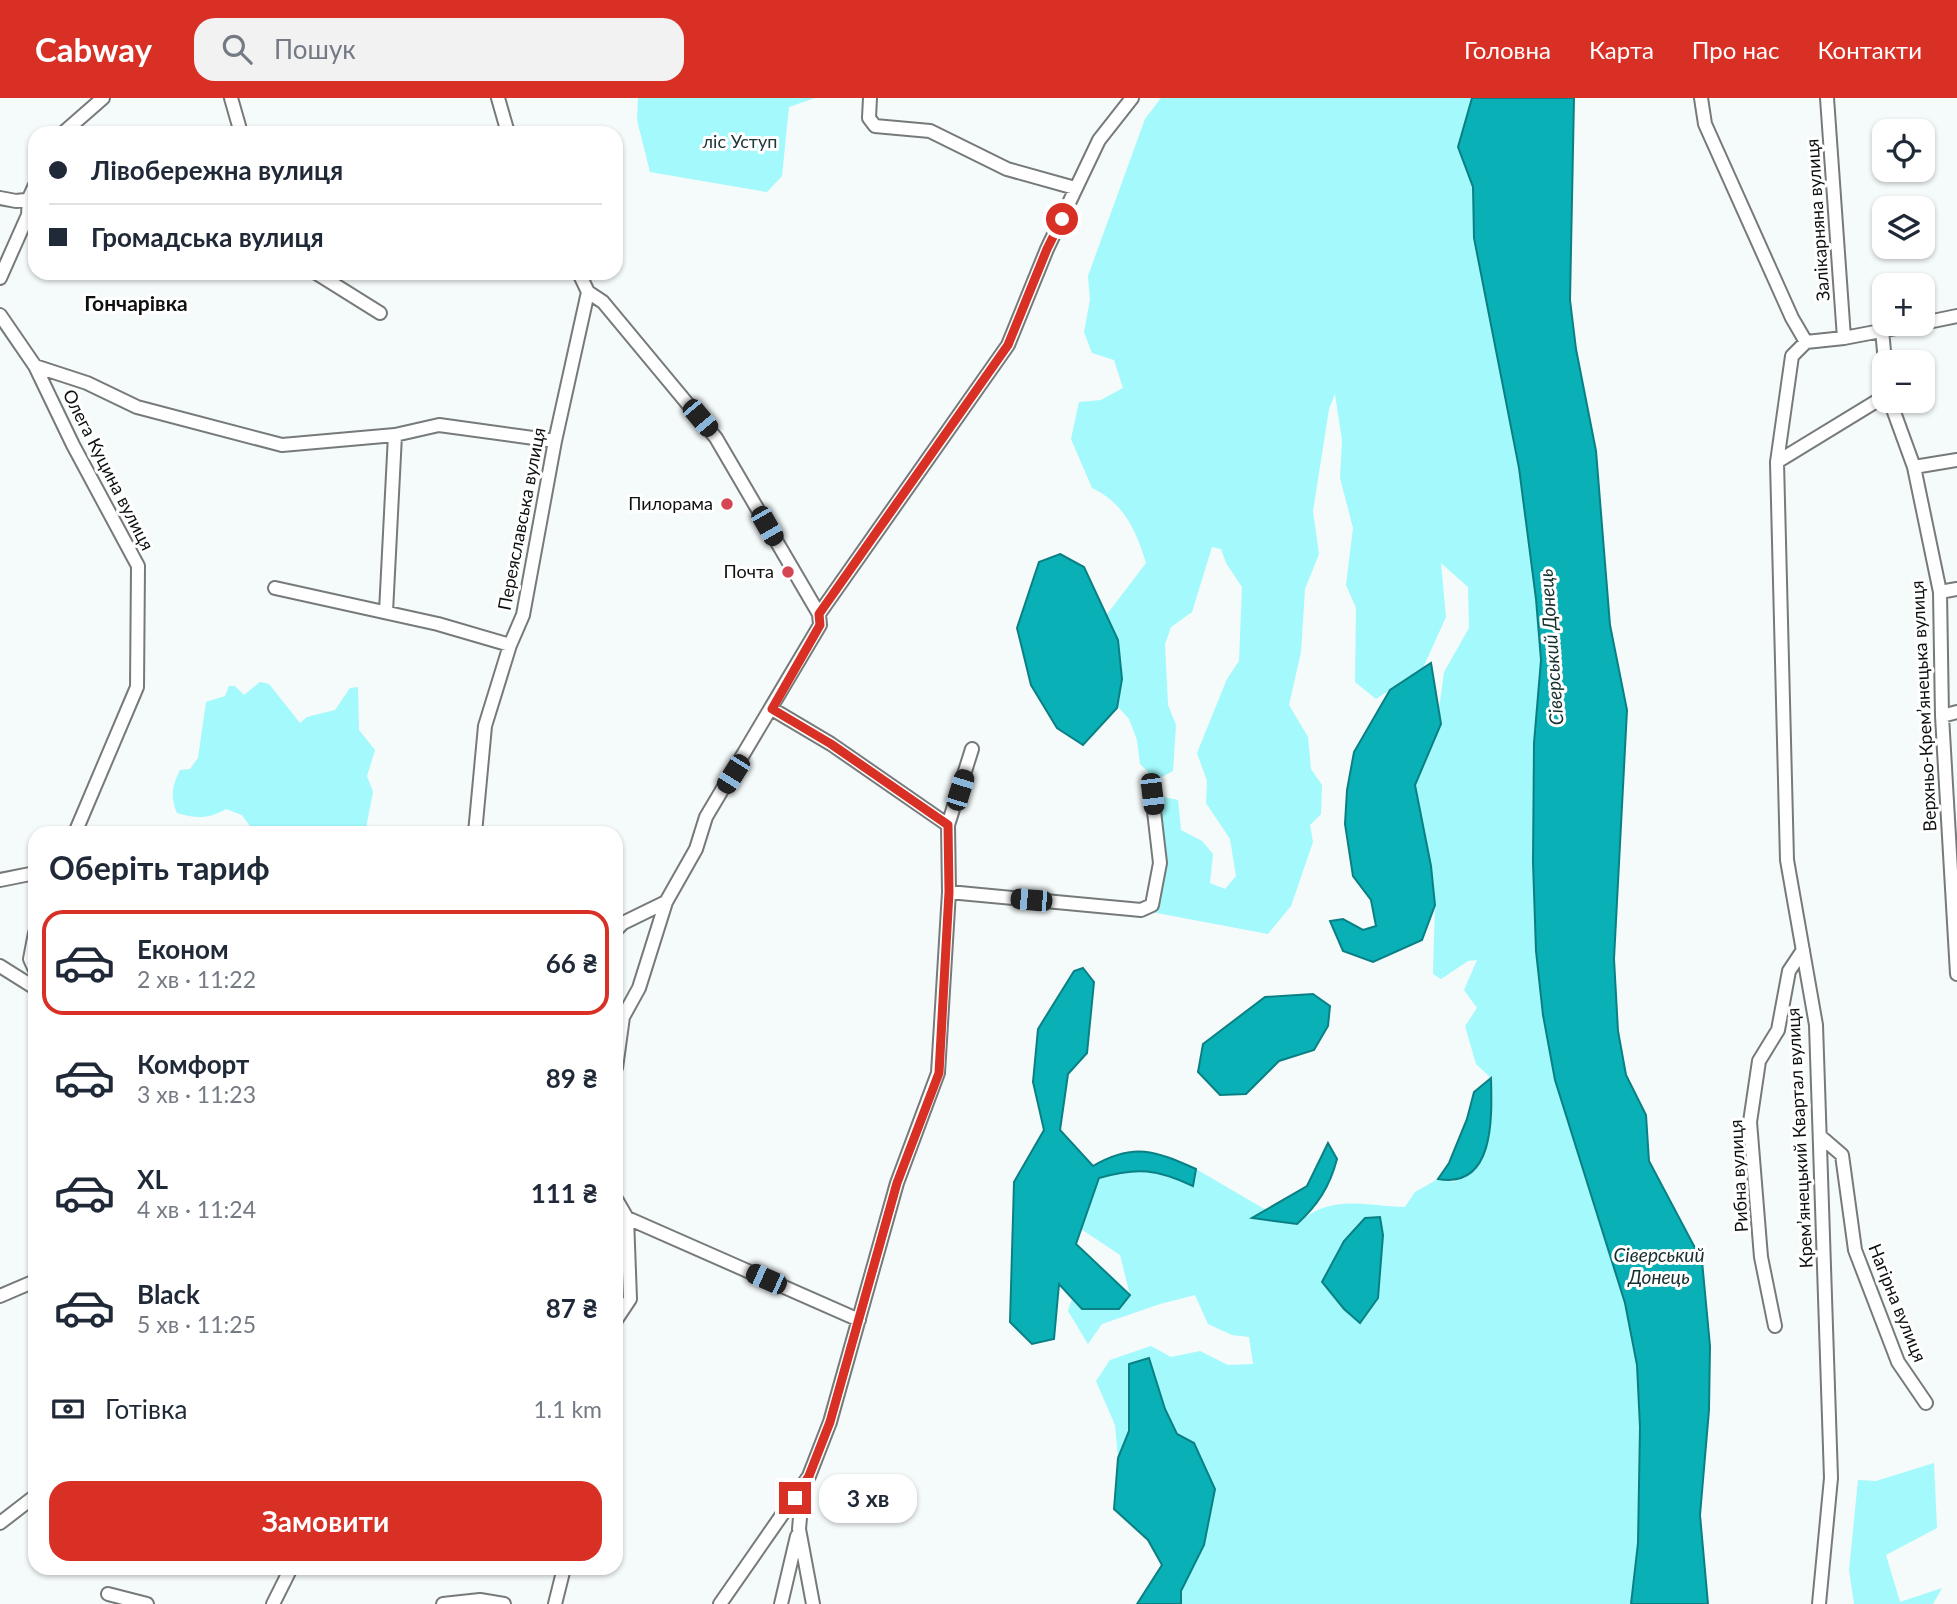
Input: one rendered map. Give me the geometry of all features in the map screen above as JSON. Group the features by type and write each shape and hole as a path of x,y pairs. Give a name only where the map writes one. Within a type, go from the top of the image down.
{"street":[{"path":"70,126 103,98"},
{"path":"231,98 239,126"},
{"path":"498,98 506,126"},
{"path":"870,98 869,118 875,126 930,131 1007,169 1075,188"},
{"path":"819,614 1008,345 1075,188 1099,140 1132,98"},
{"path":"1701,98 1705,124 1792,318 1806,342 1872,332"},
{"name":"Залікарняна вулиця","path":"1827,98 1844,338"},
{"path":"0,198 16,201 28,200"},
{"path":"0,278 28,215"},
{"path":"327,280 380,313"},
{"path":"582,280 588,292 603,302 716,438 819,614 820,625 706,817 696,849 666,902 639,988 623,1017"},
{"name":"Переяславська вулиця","path":"476,826 485,726 510,645 523,615 555,441 588,292"},
{"name":"Олега Куцина вулиця","path":"0,315 35,366 73,445 138,566 137,687 78,826"},
{"path":"1935,321 1957,316"},
{"name":"Крем’янецький Квартал вулиця","path":"1806,342 1792,356 1777,462 1787,860 1816,1026 1831,1478 1819,1604"},
{"path":"35,366 87,383 137,407 282,445 395,435 439,425 555,441"},
{"path":"1777,462 1872,404"},
{"name":"Верхньо-Крем’янецька вулиця","path":"1894,413 1913,467 1940,592 1942,716 1957,970"},
{"path":"386,612 395,435"},
{"path":"1913,467 1957,460"},
{"path":"275,588 386,612 510,645"},
{"path":"1940,592 1957,589"},
{"path":"772,709 831,744 948,825"},
{"path":"1942,716 1957,712"},
{"path":"720,1604 809,1476 830,1422 897,1183 939,1073 949,892 948,825 972,749"},
{"path":"949,892 1141,910 1152,905 1160,863 1152,794"},
{"path":"0,880 28,874"},
{"path":"623,923 666,902"},
{"name":"Рибна вулиця","path":"1775,1326 1761,1256 1751,1122 1759,1061 1778,1030 1789,971 1803,950"},
{"path":"0,966 28,984"},
{"name":"Нагірна вулиця","path":"1820,1136 1842,1155 1855,1250 1898,1362 1926,1403"},
{"path":"623,1216 859,1320"},
{"path":"623,1228 629,1299 623,1309"},
{"path":"0,1296 28,1284"},
{"path":"781,1604 799,1529 801,1506 795,1498"},
{"path":"0,1523 28,1501"},
{"path":"799,1529 813,1604"},
{"path":"273,1604 287,1575"},
{"path":"555,1604 562,1575"},
{"path":"108,1594 147,1604"},
{"path":"443,1604 480,1600 504,1604"}],"green space":[{"name":"ліс Уступ","path":"638,98 815,98 789,107 782,176 767,192 650,172 637,120"},
{"path":"1161,98 1472,98 1470,114 1460,137 1461,156 1471,174 1474,238 1519,468 1541,660 1534,743 1533,862 1543,1015 1555,1080 1625,1303 1637,1365 1640,1427 1638,1543 1631,1604 1181,1604 1181,1591 1204,1545 1194,1443 1177,1434 1165,1409 1129,1364 1129,1431 1118,1458 1115,1425 1096,1381 1110,1360 1151,1346 1171,1357 1200,1351 1228,1365 1253,1364 1249,1337 1232,1335 1208,1324 1195,1295 1102,1324 1088,1344 1068,1311 1072,1299 1082,1309 1130,1295 1120,1255 1081,1229 1099,1178 1147,1172 1168,1176 1193,1186 1196,1169 1266,1210 1253,1218 1297,1224 1310,1214 1335,1205 1405,1207 1415,1192 1438,1179 1455,1182 1491,1078 1476,1064 1465,1026 1477,1008 1464,990 1477,960 1468,961 1441,979 1433,974 1435,905 1431,866 1415,785 1441,724 1439,709 1444,672 1469,628 1468,587 1441,563 1446,617 1423,668 1376,699 1355,682 1356,608 1346,585 1353,528 1340,478 1342,440 1335,394 1329,409 1313,511 1319,554 1305,589 1301,652 1289,705 1308,737 1311,769 1322,785 1321,814 1310,825 1313,842 1291,906 1268,934 1141,910 1152,905 1159,796 1178,800 1181,830 1202,841 1213,854 1210,883 1225,889 1236,876 1230,839 1206,803 1207,781 1197,753 1227,679 1239,661 1242,587 1226,563 1221,549 1212,547 1192,612 1171,627 1165,644 1168,705 1176,725 1173,771 1156,780 1140,764 1137,740 1129,719 1100,687 1095,630 1146,563 1138,539 1121,510 1113,501 1092,488 1071,439 1079,402 1101,400 1123,388 1114,360 1092,353 1084,332 1090,300 1088,276 1145,119"},
{"path":"260,682 269,684 300,723 307,717 335,710 350,688 358,687 359,730 375,750 367,776 373,792 366,826 250,826 242,815 226,809 202,817 177,813 173,802 174,786 180,770 190,769 198,758 206,702 225,696 229,686 235,686 244,695"},
{"path":"1934,1463 1937,1528 1886,1555 1900,1602 1942,1588 1933,1604 1854,1604 1849,1570 1858,1480 1876,1481"}],"water":[{"name":"Сіверський Донець","path":"1472,98 1574,98 1570,300 1576,349 1596,451 1610,625 1627,710 1614,959 1618,1031 1626,1075 1646,1115 1649,1161 1702,1261 1710,1346 1709,1410 1700,1515 1708,1604 1631,1604 1638,1543 1640,1427 1637,1365 1625,1303 1555,1080 1543,1015 1536,951 1533,862 1534,743 1541,660 1519,468 1474,238 1473,187 1458,147"},
{"path":"1060,554 1084,567 1118,640 1122,679 1117,708 1083,745 1057,728 1031,685 1017,628 1039,562"},
{"path":"1431,663 1441,724 1415,785 1431,866 1435,905 1422,940 1373,962 1343,951 1330,921 1343,919 1363,930 1376,926 1371,900 1353,876 1345,824 1347,790 1354,752 1390,690"},
{"path":"1083,968 1094,982 1087,1053 1068,1074 1060,1130 1093,1166 1121,1154 1144,1152 1196,1169 1193,1186 1157,1173 1136,1171 1099,1178 1076,1244 1130,1295 1119,1309 1082,1309 1059,1284 1054,1339 1032,1344 1010,1322 1014,1182 1044,1130 1033,1082 1038,1029 1074,971"},
{"path":"1313,994 1330,1006 1328,1026 1314,1050 1279,1061 1246,1094 1220,1095 1198,1072 1203,1044 1265,997"},
{"path":"1491,1078 1490,1130 1480,1162 1470,1173 1457,1179 1438,1179 1449,1163 1467,1119 1474,1092"},
{"path":"1328,1143 1337,1159 1334,1169 1317,1202 1297,1224 1252,1218 1307,1186"},
{"path":"1380,1217 1383,1235 1378,1298 1360,1323 1344,1309 1322,1282 1344,1241 1365,1218"},
{"path":"1149,1358 1165,1409 1177,1434 1194,1443 1215,1489 1204,1545 1181,1591 1181,1604 1137,1604 1162,1565 1148,1540 1114,1509 1118,1458 1129,1431 1129,1364"}],"place":[{"name":"Пилорама","path":"727,504"},
{"name":"Почта","path":"788,572"}],"district":[{"name":"Гончарівка","path":"136,304"}],"route":[{"path":"795,1498 809,1476 830,1422 897,1183 939,1073 949,892 948,825 831,744 772,709 820,625 819,614 1008,345 1062,219"}]}
